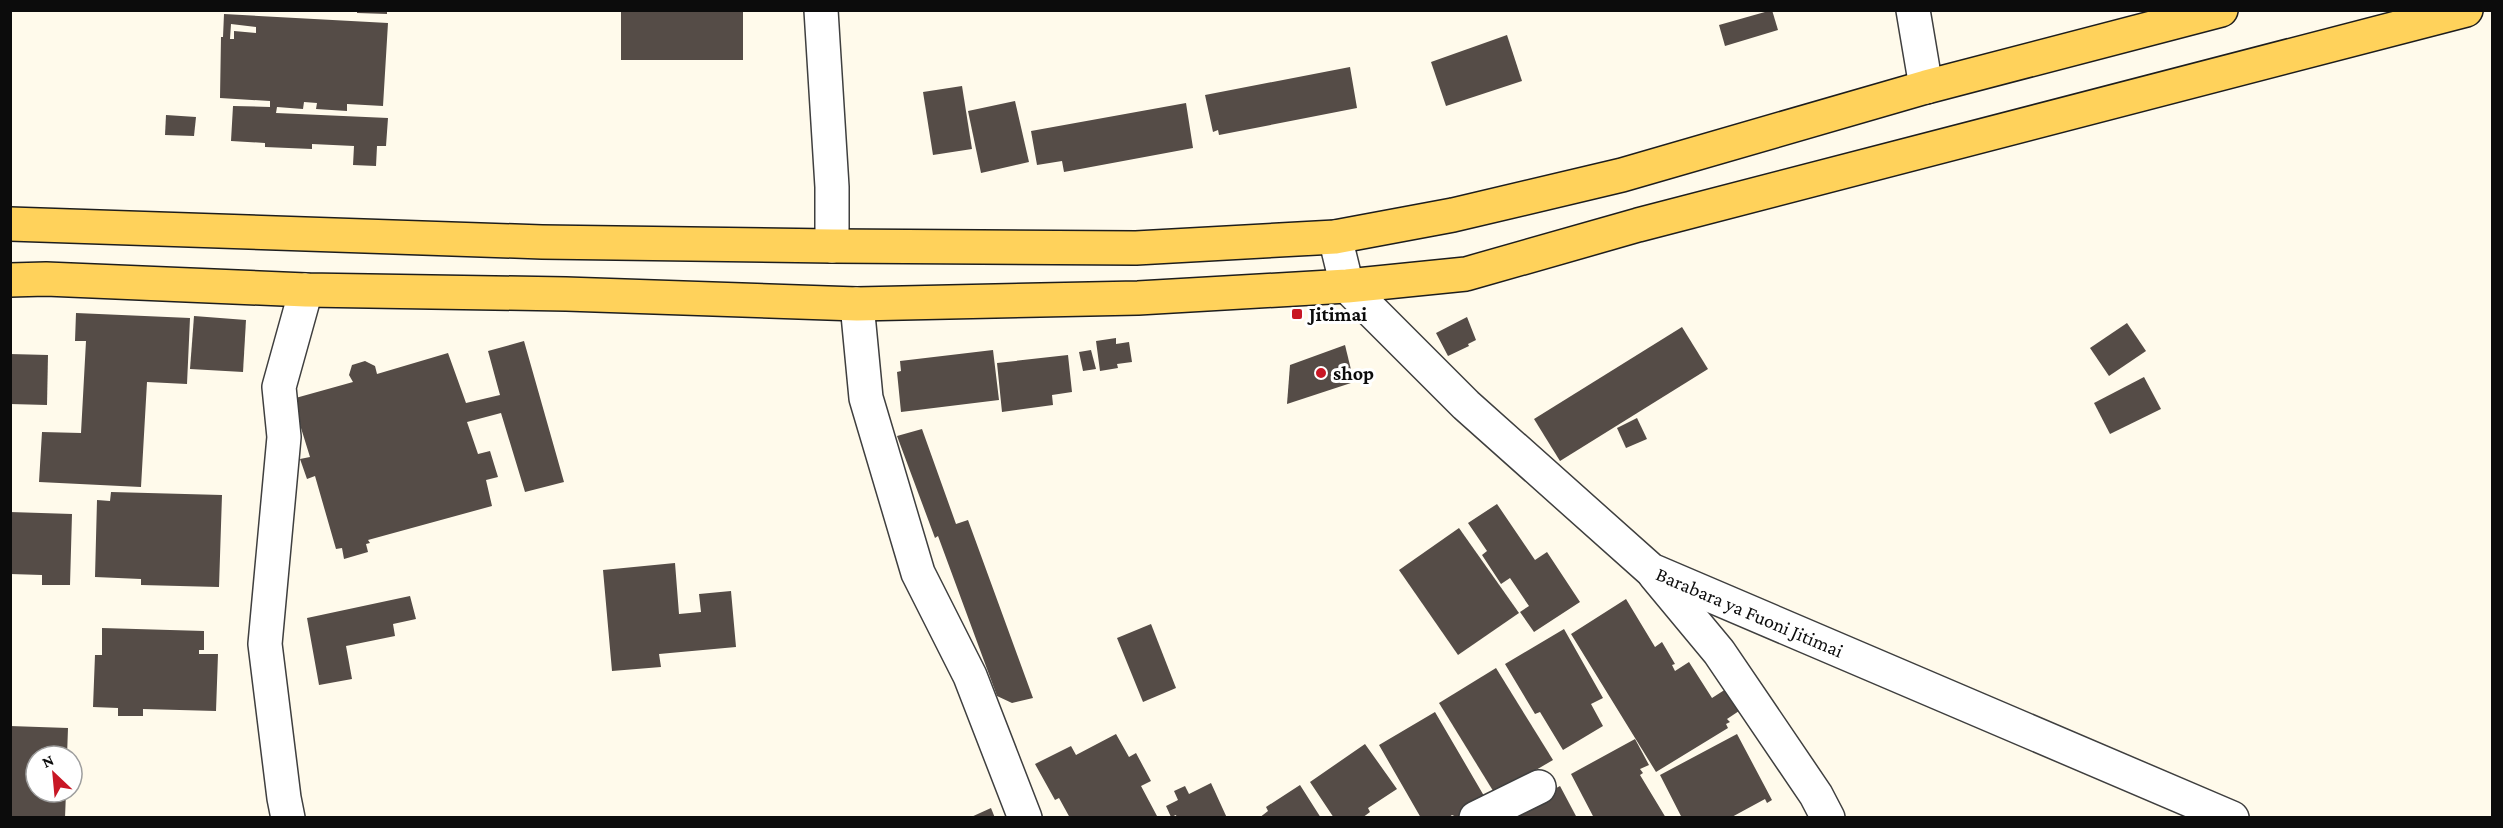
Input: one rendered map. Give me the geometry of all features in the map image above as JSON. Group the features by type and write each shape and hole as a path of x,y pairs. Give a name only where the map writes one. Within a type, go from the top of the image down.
{"main road":[{"path":"10,224 542,242 832,246 1136,248 1335,237 1453,215 1622,175 1926,87 2221,10"},
{"path":"10,280 46,279 306,290 566,294 857,304 1138,298 1347,286 1466,274 1638,225 2466,10"}],"street":[{"path":"821,10 832,188 832,246"},
{"path":"1914,10 1926,87"},
{"path":"1335,237 1347,286"},
{"name":"Barabara ya Fuoni Jitimai","path":"1347,286 1466,405 1651,570 2232,818"},
{"path":"288,818 265,644 284,436 279,387 306,290"},
{"path":"857,304 866,398 918,573 970,676 1025,818"},
{"path":"1651,570 1719,652 1816,795 1828,818"},
{"path":"1476,818 1539,787"}],"building":[{"path":"357,10 387,10 387,14 357,13"},
{"path":"621,10 743,10 743,60 621,60"},
{"path":"1772,10 1778,30 1725,46 1719,25"},
{"path":"224,14 388,23 383,106 347,104 347,111 316,109 317,103 304,102 303,109 277,107 276,113 388,118 386,146 377,146 376,166 353,165 354,146 312,144 312,149 265,147 265,143 231,141 233,106 270,107 270,101 220,98 221,37 223,37","holes":["231,24 256,27 256,33 234,31 234,39 230,39"]},
{"path":"1507,35 1522,81 1446,106 1431,62"},
{"path":"1350,67 1357,108 1219,135 1218,130 1213,132 1205,95"},
{"path":"962,86 972,149 933,155 923,92"},
{"path":"1015,101 1029,162 981,173 968,111"},
{"path":"1186,103 1193,148 1064,172 1062,161 1037,165 1031,131"},
{"path":"166,115 196,117 194,136 165,135"},
{"path":"76,313 190,318 187,384 147,382 141,487 39,482 42,432 81,433 86,341 75,341"},
{"path":"194,316 246,320 243,372 190,369"},
{"path":"1467,317 1476,340 1448,356 1436,333"},
{"path":"2127,323 2146,351 2109,376 2090,348"},
{"path":"1682,327 1708,369 1560,461 1534,419"},
{"path":"1116,338 1116,344 1129,342 1132,362 1117,364 1118,368 1100,371 1096,341"},
{"path":"524,341 564,482 525,492 501,413 467,422 478,454 490,451 498,477 486,480 492,506 368,540 370,543 366,544 368,552 344,559 342,548 336,549 315,476 307,479 300,459 310,457 292,399 353,382 349,375 352,365 365,361 375,366 377,374 448,353 466,403 500,395 488,351"},
{"name":"shop","path":"1345,345 1354,382 1287,404 1290,365"},
{"path":"993,350 999,400 901,412 897,372 901,371 900,361"},
{"path":"1091,350 1096,369 1083,371 1079,352"},
{"path":"10,354 48,355 47,405 10,404"},
{"path":"1068,355 1072,392 1052,395 1053,405 1002,412 997,363"},
{"path":"2144,377 2161,409 2110,434 2094,403"},
{"path":"1637,418 1647,439 1626,448 1617,428"},
{"path":"922,429 956,524 968,520 1033,698 1012,703 997,696 938,536 935,538 897,436"},
{"path":"111,492 222,495 219,587 141,585 141,579 95,577 97,500 110,501"},
{"path":"1497,504 1535,560 1547,552 1580,602 1534,632 1520,612 1529,606 1510,578 1501,584 1482,555 1487,551 1468,523"},
{"path":"10,512 72,514 70,585 42,585 42,575 10,574"},
{"path":"1459,528 1519,613 1458,655 1399,570"},
{"path":"675,563 679,614 701,612 699,594 731,591 736,647 659,654 661,667 612,671 603,570"},
{"path":"410,596 416,619 393,624 395,636 346,646 352,679 319,685 307,618"},
{"path":"1626,599 1655,647 1662,642 1675,664 1672,665 1675,671 1689,662 1712,698 1726,689 1739,711 1727,719 1730,722 1726,724 1728,728 1656,772 1571,634"},
{"path":"1151,624 1176,688 1143,702 1117,638"},
{"path":"102,628 204,631 204,650 199,650 199,654 218,654 216,711 143,709 143,716 118,716 118,708 93,707 95,655 102,655"},
{"path":"1564,629 1603,698 1591,704 1603,726 1563,750 1540,712 1535,714 1505,664"},
{"path":"1496,668 1553,760 1495,794 1439,703"},
{"path":"1435,712 1487,801 1459,818 1452,815 1448,818 1421,818 1379,745"},
{"path":"10,726 68,728 67,744 24,744 24,804 66,804 65,818 10,818"},
{"path":"1116,734 1129,757 1136,753 1151,781 1141,786 1157,816 1070,818 1059,798 1055,800 1035,764 1071,746 1076,755"},
{"path":"1737,734 1772,800 1767,803 1765,799 1730,818 1682,818 1660,775"},
{"path":"1635,739 1649,765 1640,769 1643,773 1640,775 1666,818 1594,818 1571,774"},
{"path":"1365,744 1397,789 1368,808 1370,812 1362,818 1334,818 1310,782"},
{"path":"1211,783 1227,818 1177,818 1176,815 1171,817 1166,806 1178,800 1174,791 1185,786 1189,794"},
{"path":"1300,785 1321,818 1259,818 1268,811 1266,807"},
{"path":"1560,786 1577,818 1515,818 1512,812"},
{"path":"991,808 995,818 969,818"}],"place":[{"name":"Jitimai","path":"1297,314"},
{"name":"shop","path":"1321,373"}]}
